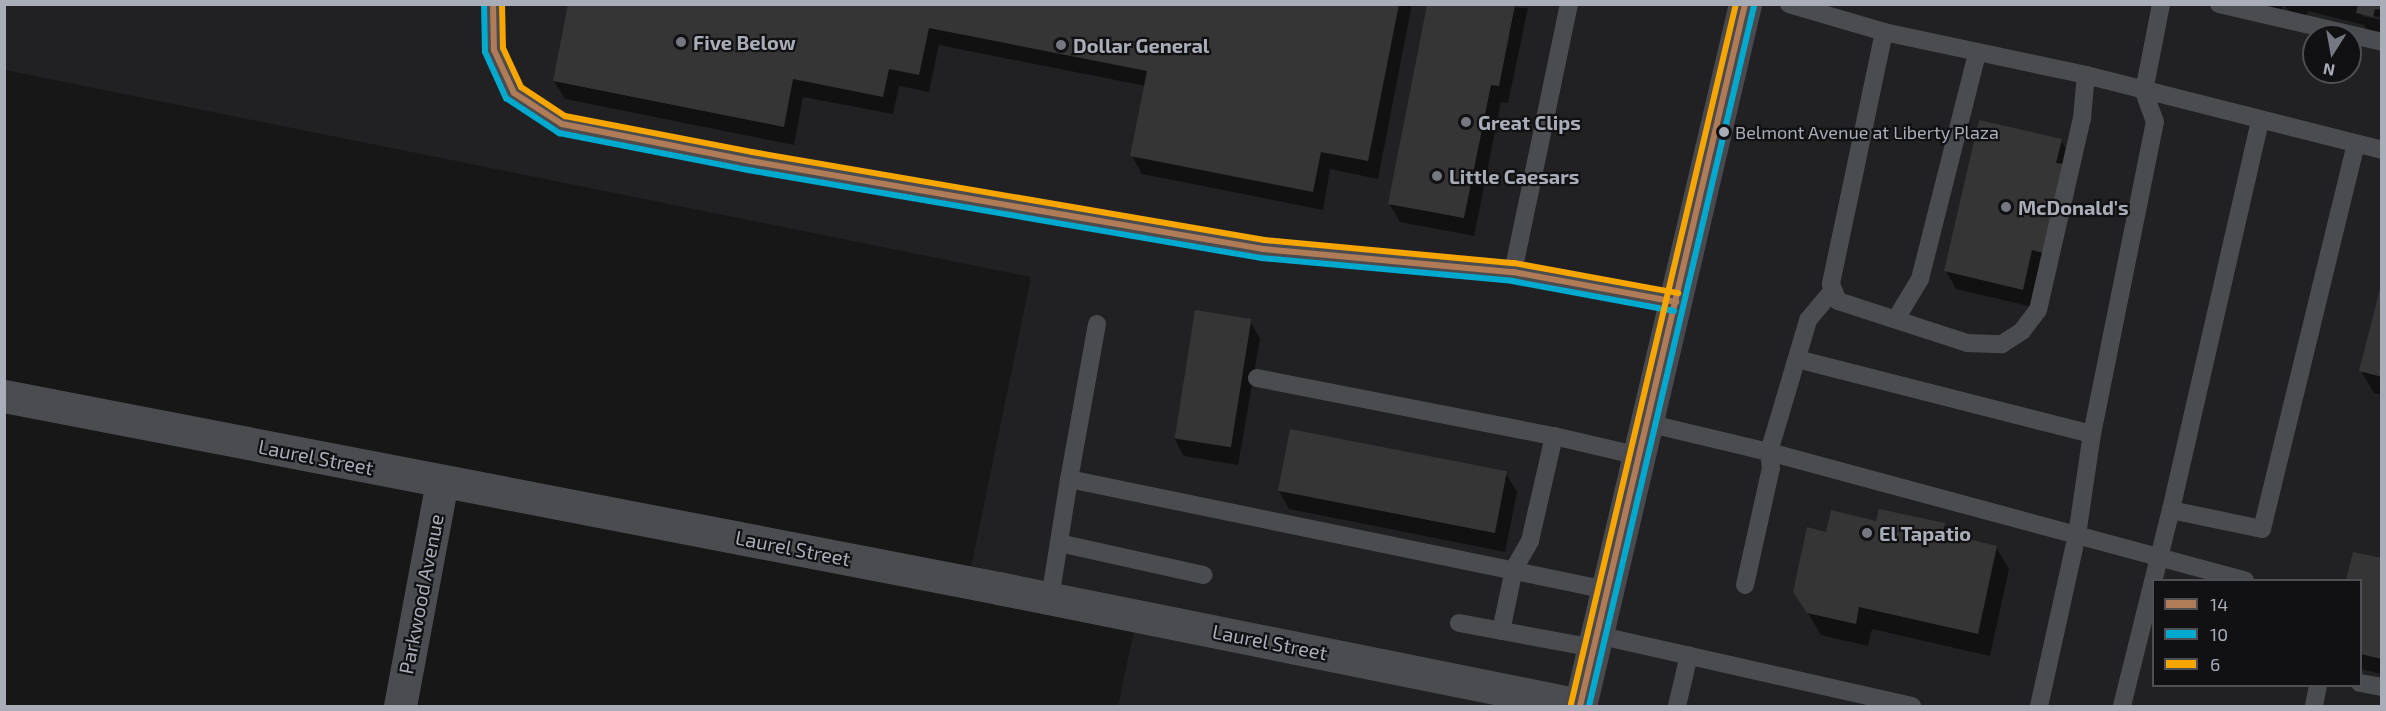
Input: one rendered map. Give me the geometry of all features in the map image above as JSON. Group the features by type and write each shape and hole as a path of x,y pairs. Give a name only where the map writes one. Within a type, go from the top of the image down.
{"main road":[{"path":"1580,706 1745,4"}],"street":[{"name":"Laurel Street","path":"4,396 1050,598 1580,706"},
{"name":"Parkwood Avenue","path":"400,706 442,481"}],"lane":[{"path":"493,4 494,50 514,93 562,123 750,161 1263,249 1513,272 1676,302"},
{"path":"1513,272 1569,4"},
{"path":"1789,4 1884,32 2086,75 2260,121 2382,150"},
{"path":"2039,706 2077,535 2092,434 2155,122 2144,91 2161,4"},
{"path":"2219,4 2382,42"},
{"path":"1884,32 1831,284 1838,301 1967,343 2002,344 2022,331 2038,310 2082,118 2086,75"},
{"path":"1896,319 1920,279 1977,53"},
{"path":"2155,579 2260,121"},
{"path":"2171,510 2262,529 2356,144"},
{"path":"1745,585 1771,468 1769,452 1808,320 1833,290"},
{"path":"1050,598 1097,324"},
{"path":"1797,359 2092,434"},
{"path":"1257,378 1554,436 1640,456"},
{"path":"1647,423 1769,452 2241,579"},
{"path":"1501,631 1514,569 1530,541 1554,436"},
{"path":"1069,479 1607,590"},
{"path":"1059,543 1203,575"},
{"path":"2122,706 2146,633 2152,596"},
{"path":"1459,623 1501,631 1595,641 1689,655 1912,706"},
{"path":"1677,706 1689,655"},
{"path":"2362,683 2382,687"},
{"path":"2314,706 2319,687"}],"shaded area":[{"path":"4,5 2381,5 2381,706 1118,706 1137,616 968,582 1031,277 5,70"}],"building":[{"path":"568,4 1399,4 1368,161 1321,152 1313,192 1130,156 1147,71 929,28 919,75 889,69 883,97 793,79 784,127 553,81"},
{"path":"2358,4 2382,4 2382,10 2375,9 2373,17 2356,13"},
{"path":"1427,5 1515,5 1499,86 1491,85 1464,218 1388,204"},
{"name":"McDonald's","path":"1979,120 2062,139 2056,163 2064,164 2043,253 2032,250 2023,290 1944,271"},
{"path":"2382,285 2382,377 2359,371"},
{"path":"1195,310 1251,319 1231,447 1175,438"},
{"path":"1290,429 1507,471 1495,533 1278,491"},
{"path":"1879,509 1945,523 1943,533 1997,546 1978,634 1859,607 1856,624 1807,613 1793,592 1807,527 1826,532 1831,510 1876,521"},
{"path":"2353,552 2382,558 2382,659 2362,654 2362,579 2346,579"}],"transit line":[{"name":"10","path":"484,4 485,52 506,98 559,133 748,170 1261,258 1512,281 1674,311"},
{"name":"14","path":"493,4 494,50 514,93 562,124 750,161 1263,249 1513,272 1676,302"},
{"name":"6","path":"502,4 503,48 521,87 565,116 752,152 1264,240 1514,263 1678,293"},
{"name":"6","path":"1571,704 1736,4"},
{"name":"14","path":"1580,706 1745,4"},
{"name":"10","path":"1589,706 1754,6"}],"place":[{"name":"Five Below","path":"681,42"},
{"name":"Dollar General","path":"1061,45"},
{"name":"Great Clips","path":"1466,122"},
{"name":"Belmont Avenue at Liberty Plaza","path":"1724,132"},
{"name":"Little Caesars","path":"1437,176"},
{"name":"McDonald's","path":"2006,207"},
{"name":"El Tapatio","path":"1867,533"}]}
